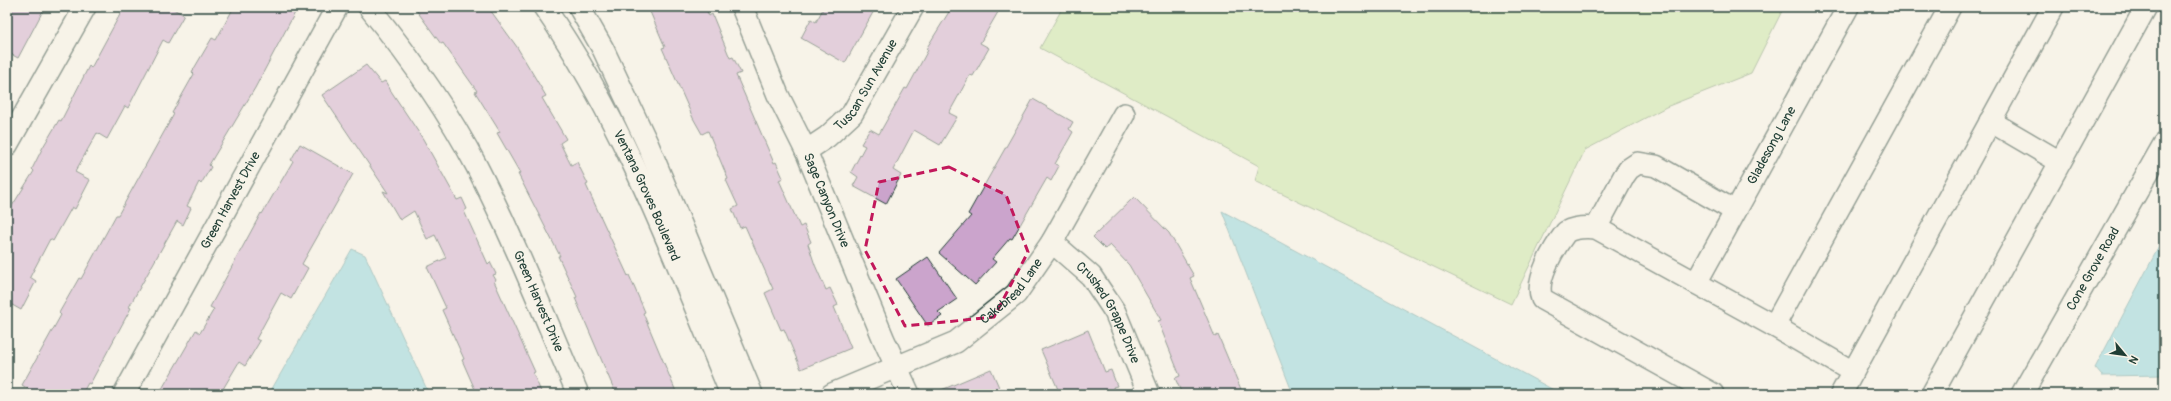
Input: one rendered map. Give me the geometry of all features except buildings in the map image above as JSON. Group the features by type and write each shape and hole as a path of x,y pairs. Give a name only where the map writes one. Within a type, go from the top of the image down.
{"street":[{"path":"7,145 85,7"},
{"name":"Green Harvest Drive","path":"124,394 337,7"},
{"name":"Green Harvest Drive","path":"369,7 417,71 450,121 477,167 507,229 578,394"},
{"name":"Ventana Groves Boulevard","path":"544,7 577,56 604,103 659,224 732,394"},
{"name":"Ventana Groves Boulevard","path":"579,7 603,49 648,145 752,394"},
{"name":"Sage Canyon Drive","path":"742,7 778,95 806,151 909,394"},
{"name":"Tuscan Sun Avenue","path":"806,151 827,137 852,114 913,7"},
{"name":"Gladesong Lane","path":"1696,283 1848,7"},
{"path":"1774,326 1950,7"},
{"path":"1841,394 2053,7"},
{"path":"1932,394 2146,7"},
{"name":"Cakebread Lane","path":"832,394 956,342 1016,294 1052,242 1124,114"},
{"path":"1990,122 2060,162"},
{"name":"Cone Grove Road","path":"2022,394 2164,144"},
{"path":"1596,228 1624,176 1629,169 1638,163 1656,166 1736,211"},
{"path":"1713,394 1542,299 1539,291 1540,282 1563,237 1572,229 1587,227 1596,228 1774,326 1853,372"},
{"name":"Crushed Grappe Drive","path":"1052,242 1091,276 1115,312 1149,394"}],"highlighted area":[{"path":"949,167 1006,195 1028,252 994,317 905,326 865,250 879,182"}],"green space":[{"path":"1063,7 1784,7 1751,73 1666,107 1585,150 1511,304 1255,181 1259,166 1040,48"}],"water":[{"path":"1222,211 1561,394 1293,394"},
{"path":"2164,237 2164,375 2102,376 2095,368"},
{"path":"352,249 365,255 429,394 269,394"}]}
